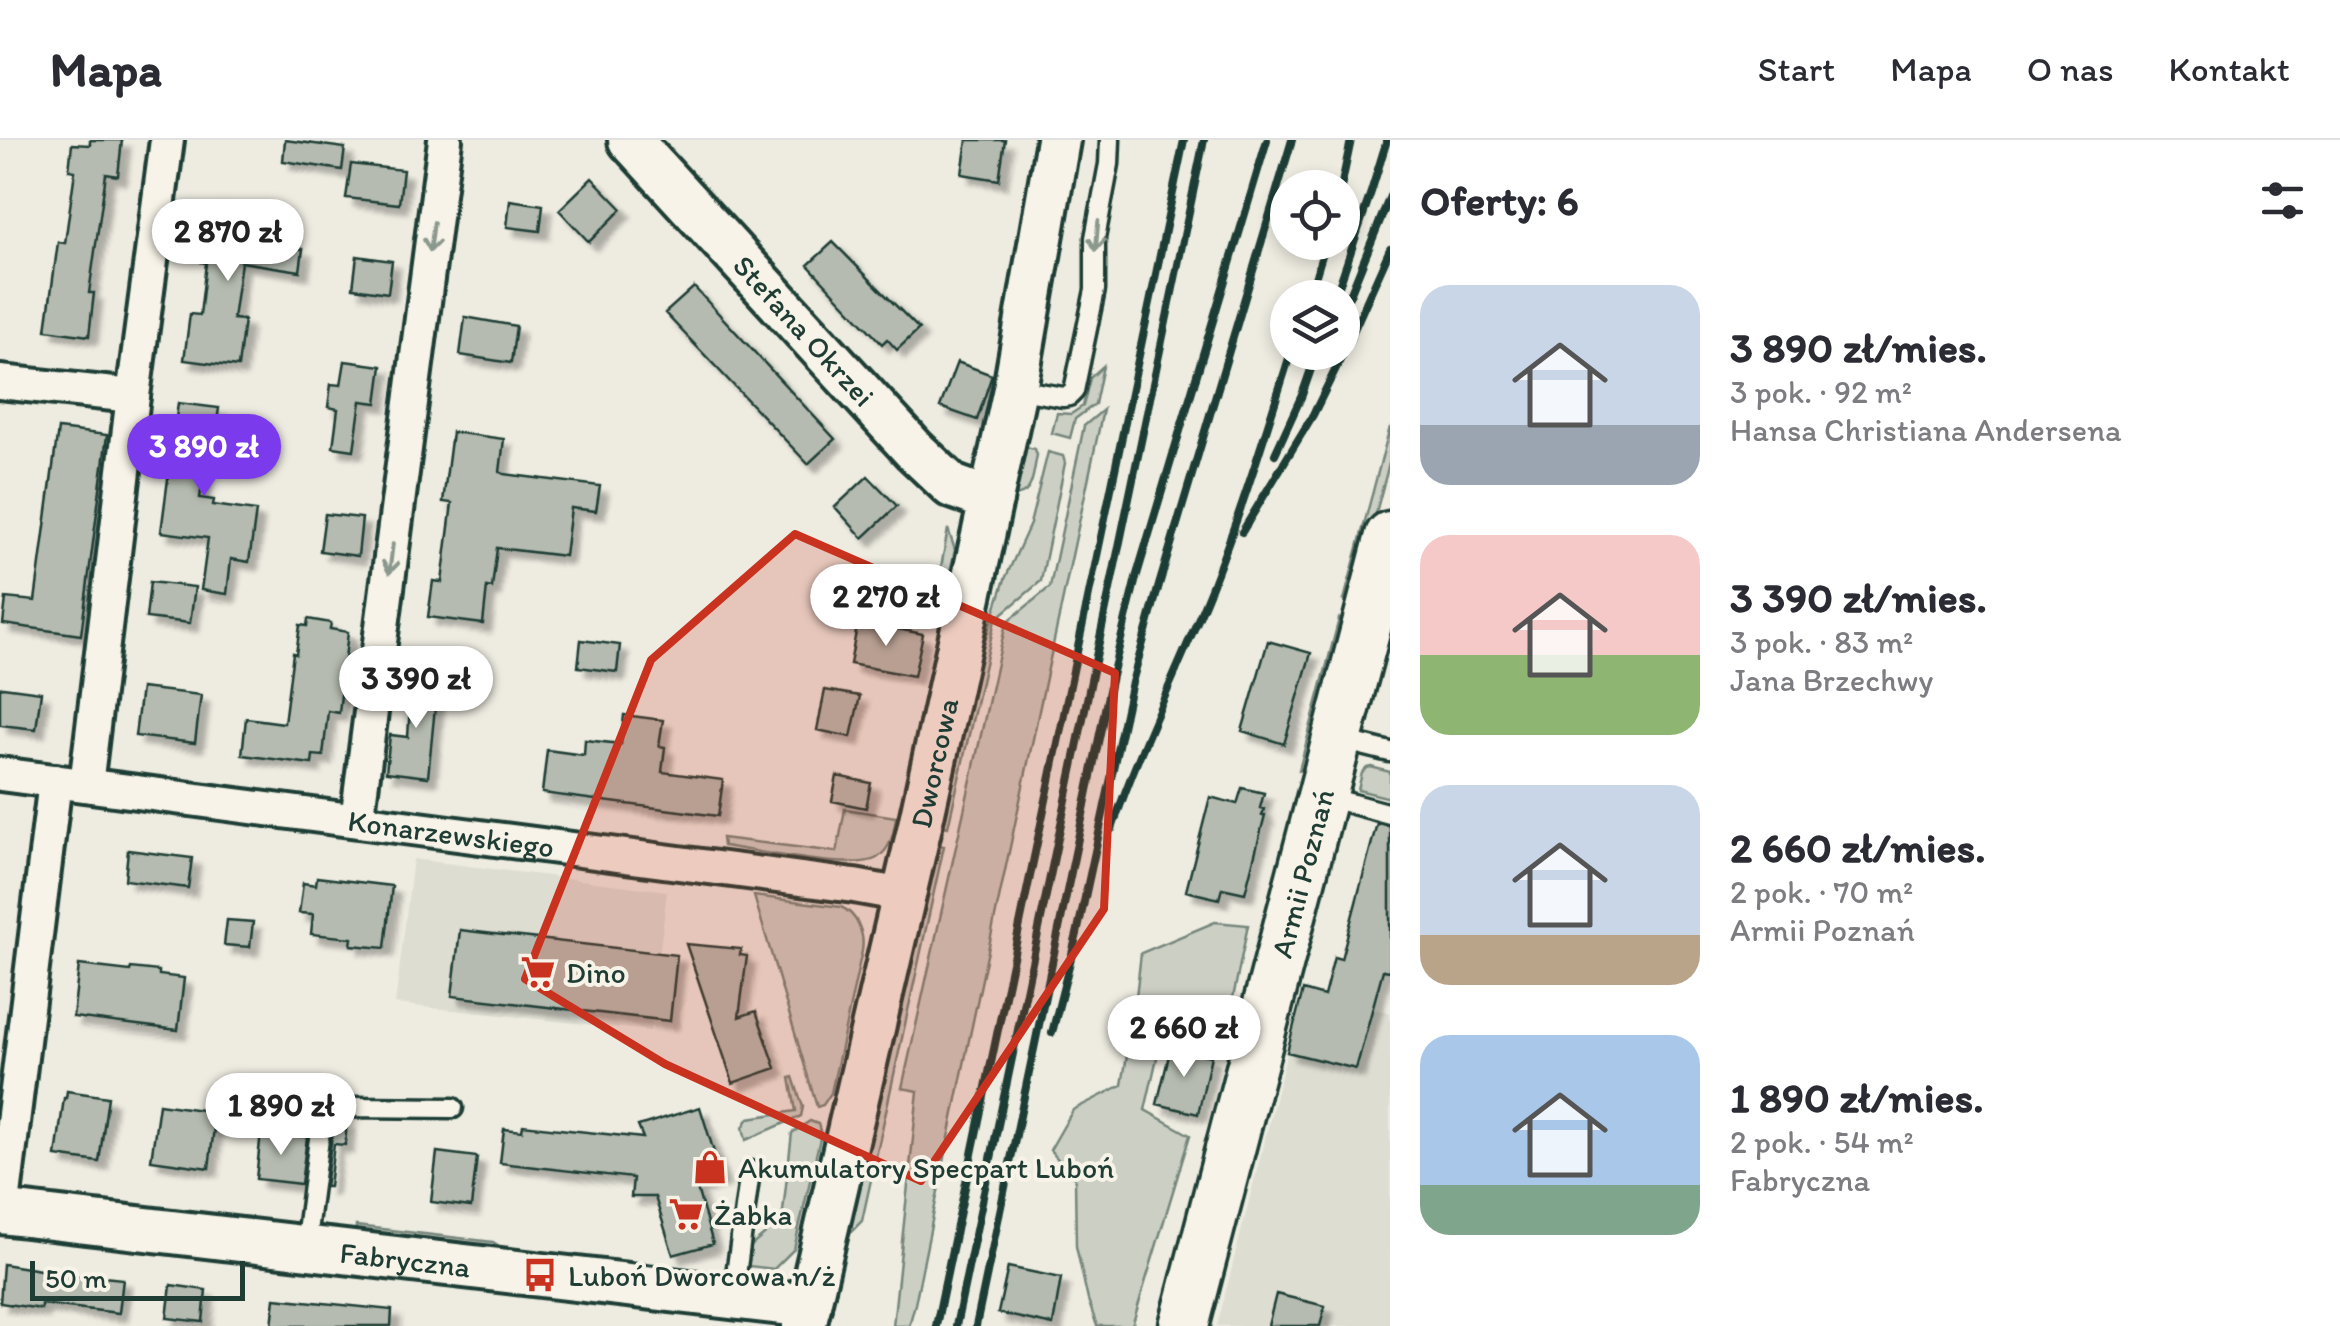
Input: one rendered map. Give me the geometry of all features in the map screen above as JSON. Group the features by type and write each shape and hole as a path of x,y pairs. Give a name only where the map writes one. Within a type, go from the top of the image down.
{"main road":[{"name":"Armii Poznań","path":"1184,1326 1390,536"}],"street":[{"path":"1,1212 132,396 167,140"},
{"path":"357,820 445,140"},
{"name":"Stefana Okrzei","path":"630,140 940,475 963,492 991,500"},
{"name":"Dworcowa","path":"806,1316 904,895 1015,389 1058,140"},
{"path":"0,382 132,396"},
{"name":"Konarzewskiego","path":"0,774 904,895"},
{"name":"Fabryczna","path":"1,1212 733,1297 806,1316"}],"lane":[{"path":"1015,389 1063,397 1074,391 1095,290 1095,238 1110,140"},
{"path":"1337,739 1390,752"},
{"path":"1322,796 1390,814"},
{"path":"304,1248 320,1131 330,1115 349,1107 453,1108"},
{"path":"733,1297 750,1171"}],"highlighted area":[{"path":"795,534 1115,673 1104,909 921,1181 665,1064 525,979 651,660"}],"shaded area":[{"path":"1103,366 1095,404 1075,419 1070,438 1052,433 1057,413 1071,414 1083,406 1090,378"},
{"path":"1103,410 915,1304 909,1326 893,1326 918,1091 902,1088 1006,623 1050,587 1084,426"},
{"path":"1390,427 1390,460 1353,599 1344,600"},
{"path":"1017,445 1035,449 1034,471 1023,494 1007,496"},
{"path":"1048,452 1063,456 1065,463 1041,581 995,620 948,827 936,824 960,719 1005,579 1030,524"},
{"path":"948,529 955,550 941,611 934,606"},
{"path":"1339,619 1344,625 1310,773 1299,770"},
{"path":"1371,767 1390,772 1390,798 1358,790 1362,773"},
{"path":"845,809 896,817 889,845 877,858 848,863 723,846 722,838 837,852"},
{"path":"932,844 944,846 862,1221 843,1245"},
{"path":"413,859 667,891 650,1031 395,1004"},
{"path":"754,896 841,907 851,914 861,931 862,951 831,1093 817,1107"},
{"path":"1215,922 1248,925 1226,1032 1164,1027 1145,1110 1190,1135 1132,1326 1097,1326 1076,1246 1075,1179 1050,1150 1073,1110 1122,1085 1141,953"},
{"path":"1303,990 1390,1013 1390,1326 1217,1326"},
{"path":"793,1077 803,1107 801,1116 746,1140 743,1127 749,1118 796,1111 790,1078"},
{"path":"810,1121 818,1124 821,1134 794,1249 774,1269 748,1266 751,1246 782,1220 792,1133"},
{"path":"356,1226 493,1242 499,1246 463,1250 355,1237"}],"building":[{"path":"90,140 122,140 118,176 106,174 89,293 94,293 89,336 46,330 58,242 65,243 75,171 69,170 72,144 90,145"},
{"path":"285,140 345,148 342,170 283,161"},
{"path":"967,140 1005,140 999,180 962,174"},
{"path":"351,164 403,170 399,204 346,198"},
{"path":"592,178 622,209 589,242 559,210"},
{"path":"510,200 543,205 540,231 507,227"},
{"path":"223,204 248,211 244,241 303,249 300,271 241,262 233,319 244,320 238,367 184,360 190,314 200,315 206,263 201,262 206,206"},
{"path":"833,242 919,329 897,350 887,339 882,344 808,265"},
{"path":"357,256 392,261 388,293 353,288"},
{"path":"694,287 835,439 808,464 665,313"},
{"path":"465,317 516,326 511,363 460,355"},
{"path":"345,361 382,366 377,403 361,401 354,450 333,447 338,409 328,407 331,384 341,385"},
{"path":"957,362 992,375 977,420 940,407"},
{"path":"178,403 219,408 212,456 206,456 200,498 214,500 213,505 256,511 249,562 231,559 227,594 201,590 208,538 161,532"},
{"path":"58,429 107,435 81,635 3,624 6,598 35,601"},
{"path":"452,432 504,439 500,472 504,474 600,486 596,511 571,508 565,556 497,548 483,624 428,617 433,581 442,582 452,503 443,502"},
{"path":"868,476 897,506 863,538 835,507"},
{"path":"325,514 362,518 358,556 320,551"},
{"path":"150,582 195,587 190,623 146,618"},
{"path":"308,619 331,623 330,629 348,632 339,713 328,711 323,756 313,755 312,764 242,755 246,718 284,723 293,653 296,654 300,625 307,626"},
{"path":"858,621 923,634 914,676 850,664"},
{"path":"581,640 620,645 617,672 578,667"},
{"path":"1268,641 1311,653 1284,744 1242,731"},
{"path":"412,674 438,677 428,777 386,772 390,735 408,737"},
{"path":"3,687 41,692 36,729 0,725"},
{"path":"141,688 201,695 195,743 135,736"},
{"path":"825,690 860,696 851,737 817,730"},
{"path":"624,715 663,720 659,746 665,747 662,772 723,780 718,816 542,793 547,750 584,755 585,740 621,744"},
{"path":"837,776 871,783 866,808 832,801"},
{"path":"1242,788 1264,793 1260,808 1265,815 1245,893 1222,888 1219,899 1186,891 1210,797 1237,804"},
{"path":"1377,823 1390,826 1390,971 1383,970 1356,1069 1287,1052 1303,990 1324,996 1334,957 1341,959"},
{"path":"128,850 192,858 188,888 125,880"},
{"path":"317,877 392,886 385,948 351,945 352,938 311,934 313,914 299,913 303,883 316,885"},
{"path":"227,920 253,922 250,947 224,945"},
{"name":"Dino","path":"460,930 677,955 670,1021 452,996"},
{"path":"686,944 741,949 740,955 747,956 739,1017 756,1011 776,1068 733,1083"},
{"path":"79,965 159,971 159,975 184,978 178,1030 73,1017"},
{"path":"1171,1047 1211,1056 1198,1114 1157,1104"},
{"path":"67,1091 108,1097 99,1162 56,1156"},
{"path":"159,1104 216,1112 209,1168 151,1160"},
{"path":"700,1107 722,1178 696,1185 713,1244 673,1255 655,1197 631,1197 633,1178 500,1163 504,1129 522,1131 523,1125 643,1138 638,1126"},
{"path":"347,1121 345,1145 334,1144 329,1187 325,1187 332,1135 338,1125"},
{"path":"261,1132 307,1137 301,1184 256,1179"},
{"path":"437,1152 477,1157 471,1207 431,1202"},
{"path":"3,1264 123,1279 119,1313 0,1303"},
{"path":"1008,1267 1061,1278 1053,1325 998,1313"},
{"path":"171,1285 206,1290 203,1322 167,1318"},
{"path":"1276,1294 1325,1306 1320,1326 1268,1326"},
{"path":"275,1298 392,1310 391,1326 272,1326"}],"railway":[{"path":"936,1326 1184,140"},
{"path":"956,1326 1204,140"},
{"path":"976,1326 1136,578 1267,140"},
{"path":"1052,1033 1131,686 1292,140"},
{"path":"1345,170 1351,140"},
{"path":"1341,280 1387,140"},
{"path":"1356,280 1390,196"},
{"path":"1242,532 1313,415 1390,249"},
{"path":"1314,280 1321,260"},
{"path":"1112,829 1223,557 1285,370"},
{"path":"1275,454 1311,370"}],"place":[{"name":"Dino","path":"538,972"},
{"name":"Akumulatory Specpart Luboń","path":"710,1167"},
{"name":"Żabka","path":"686,1214"},
{"name":"Luboń Dworcowa n/ż","path":"540,1275"}]}
